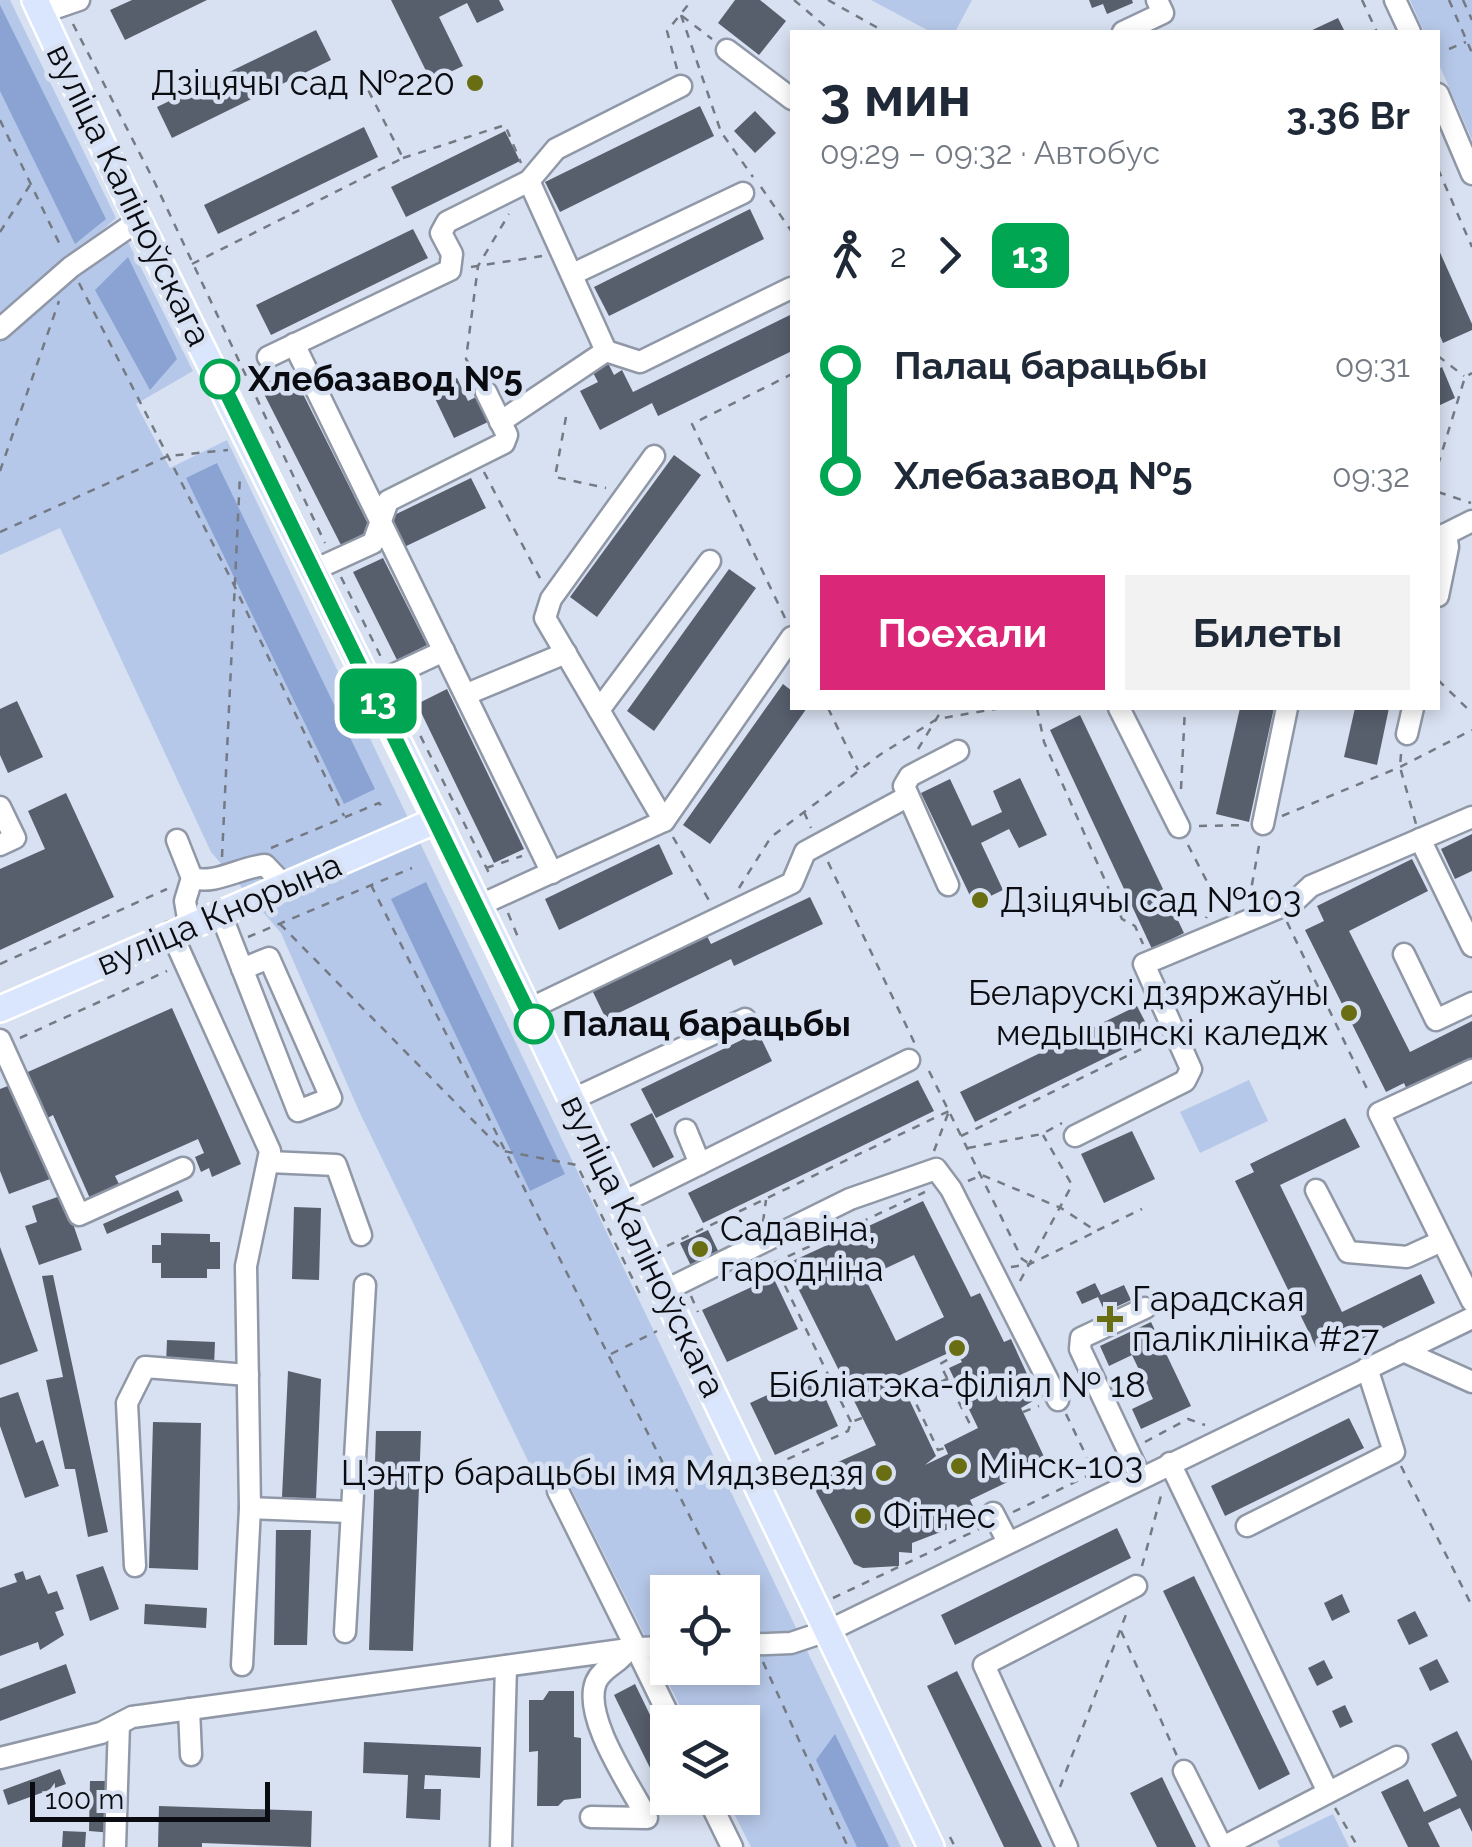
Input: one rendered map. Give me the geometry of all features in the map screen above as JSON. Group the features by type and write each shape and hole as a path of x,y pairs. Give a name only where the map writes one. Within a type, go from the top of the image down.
{"main road":[{"name":"вуліца Каліноўскага","path":"38,6 138,220 371,685 621,1203 653,1294 830,1630 931,1847"},
{"name":"вуліца Кнорына","path":"0,1009 437,820"}],"street":[{"path":"38,6 78,0"},
{"path":"1127,30 1163,13 1157,0"},
{"path":"1396,0 1409,30"},
{"path":"727,50 790,97"},
{"path":"268,357 450,270 452,254 441,233 442,226 529,180 556,149 681,86"},
{"path":"1440,99 1472,174"},
{"path":"529,180 574,273 606,352"},
{"path":"574,273 743,193"},
{"path":"0,329 71,267 138,220"},
{"path":"500,422 606,352 640,362 790,288"},
{"path":"294,344 552,872"},
{"path":"314,570 373,543 388,501 504,443 507,435 486,392"},
{"path":"654,456 551,599 546,618 664,822"},
{"path":"1440,586 1448,548 1442,536 1472,521"},
{"path":"599,710 710,561"},
{"path":"478,906 664,822 790,638"},
{"path":"371,685 444,651"},
{"path":"467,694 566,653"},
{"path":"1120,710 1179,827"},
{"path":"1263,824 1287,710"},
{"path":"1407,734 1413,710"},
{"path":"948,885 905,798 904,786 910,776 958,751"},
{"path":"527,1010 792,883 805,852 905,798"},
{"path":"0,808 16,838 0,845"},
{"path":"1075,1136 1185,1081 1191,1069 1144,964 1280,907 1311,886 1472,817"},
{"path":"177,840 192,878 180,928 185,964 270,1151 246,1266 250,1508 242,1665"},
{"path":"1420,840 1472,946"},
{"path":"192,878 205,882 243,866 266,865 285,886"},
{"path":"220,912 232,944 298,1111 331,1098 268,958 242,969"},
{"path":"1404,954 1436,1020 1472,1003"},
{"path":"571,1100 745,1019"},
{"path":"1,1043 79,1215 183,1168"},
{"path":"621,1203 912,1053"},
{"path":"1472,1070 1378,1113 1472,1301"},
{"path":"686,1130 700,1164"},
{"path":"269,1162 336,1165 361,1234"},
{"path":"653,1294 850,1199 926,1183 936,1169 951,1189 1058,1400"},
{"path":"1316,1190 1348,1252 1407,1257 1442,1241"},
{"path":"344,1632 365,1285"},
{"path":"1140,1476 1080,1349 1081,1338 1145,1308"},
{"path":"760,1644 792,1644 830,1630 1140,1476 1168,1471 1472,1318"},
{"path":"1404,1350 1472,1382"},
{"path":"135,1566 127,1403 146,1368 248,1375"},
{"path":"1247,1526 1394,1452 1367,1368"},
{"path":"1168,1471 1328,1792"},
{"path":"558,1490 632,1649 663,1705"},
{"path":"250,1508 351,1512"},
{"path":"994,1517 1008,1542"},
{"path":"1067,1847 984,1665 1136,1586"},
{"path":"0,1758 101,1733 132,1717 650,1648"},
{"path":"591,1817 647,1818 596,1720 592,1697 597,1679 632,1649"},
{"path":"500,1847 506,1666"},
{"path":"190,1709 191,1755"},
{"path":"114,1847 119,1724"},
{"path":"1184,1771 1222,1847 1397,1758"},
{"path":"716,1815 732,1847"}],"path":[{"path":"681,86 668,31 692,0"},
{"path":"794,0 830,30"},
{"path":"828,0 881,30"},
{"path":"1362,0 1376,30"},
{"path":"1448,0 1472,53"},
{"path":"1463,0 1472,20"},
{"path":"681,15 727,50"},
{"path":"681,15 721,132 790,229"},
{"path":"1449,50 1467,42"},
{"path":"363,80 403,158"},
{"path":"0,120 233,583 344,816"},
{"path":"192,264 403,158 505,125 529,180"},
{"path":"1440,174 1472,247"},
{"path":"0,232 31,184"},
{"path":"486,392 466,359 478,266 508,214"},
{"path":"450,270 565,253"},
{"path":"0,471 71,267"},
{"path":"1440,357 1465,376"},
{"path":"1440,458 1465,376 1472,372"},
{"path":"790,375 692,424 790,631"},
{"path":"566,416 555,477 627,493"},
{"path":"0,532 168,456 234,449"},
{"path":"476,458 551,599"},
{"path":"222,863 241,464"},
{"path":"1440,493 1472,504"},
{"path":"1440,682 1472,713"},
{"path":"829,710 858,771"},
{"path":"916,751 942,710"},
{"path":"664,822 720,918 770,837 858,771 938,719 990,710"},
{"path":"1036,710 1044,742 1122,919 1135,926"},
{"path":"1181,787 1185,710"},
{"path":"1195,942 1215,897 1179,827 1263,824 1400,768 1472,730"},
{"path":"1400,768 1420,840"},
{"path":"804,812 912,1053"},
{"path":"1244,922 1263,824"},
{"path":"486,868 528,854 552,872"},
{"path":"232,944 412,868"},
{"path":"371,885 719,1575"},
{"path":"1280,907 1378,1113"},
{"path":"280,924 503,1151 576,1166 653,1294"},
{"path":"1,1043 185,964"},
{"path":"961,1136 1175,1032"},
{"path":"928,1072 1022,1259 1030,1264"},
{"path":"770,1467 848,1431 851,1422 774,1263 926,1183 949,1111"},
{"path":"666,1247 949,1111"},
{"path":"968,1148 1042,1134 1072,1185 1009,1300"},
{"path":"966,1182 982,1175 1061,1208 1096,1231"},
{"path":"1030,1264 1142,1208"},
{"path":"608,1356 659,1331"},
{"path":"954,1356 940,1364 973,1430"},
{"path":"945,1448 938,1450 910,1396 948,1379"},
{"path":"1058,1400 1094,1472"},
{"path":"851,1422 862,1418"},
{"path":"831,1598 1129,1455 1137,1446 1188,1420 1211,1426"},
{"path":"1394,1452 1472,1606"},
{"path":"1051,1811 1136,1586 1168,1471"},
{"path":"1120,1629 1184,1771"},
{"path":"760,1667 848,1847"}],"shaded area":[{"path":"0,0 10,0 116,218 0,319"},
{"path":"871,0 972,0 956,30 927,30"},
{"path":"1410,0 1472,0 1472,140 1440,67 1440,30 1423,30"},
{"path":"0,5 106,219 75,244 0,91"},
{"path":"127,240 193,371 136,404 170,468 227,440 901,1847 751,1847 735,1815 760,1815 760,1705 680,1705 670,1685 760,1685 760,1575 650,1575 650,1646 566,1478 542,1490 359,1111 281,933 211,852 60,528 0,555 0,340 82,270"},
{"path":"128,257 177,359 150,390 95,290"},
{"path":"217,463 375,789 344,804 186,478"},
{"path":"426,882 565,1174 530,1191 391,899"},
{"path":"1249,1080 1268,1121 1200,1153 1180,1112"},
{"path":"835,1734 889,1847 857,1847 816,1760"},
{"path":"1333,1814 1349,1847 1280,1847 1277,1841"}],"building":[{"path":"132,0 207,0 125,40 110,10"},
{"path":"391,0 499,0 504,10 477,23 467,3 439,17 463,66 431,81"},
{"path":"735,0 760,0 786,21 759,55 718,23"},
{"path":"1089,0 1133,3 1107,14 1103,4 1092,8"},
{"path":"1338,18 1344,30 1312,30"},
{"path":"316,30 331,60 172,138 157,107"},
{"path":"700,106 714,136 560,212 545,182"},
{"path":"755,111 776,133 755,153 734,131"},
{"path":"364,127 378,157 218,234 204,205"},
{"path":"505,131 520,161 406,217 391,187"},
{"path":"750,209 764,239 609,316 594,287"},
{"path":"413,229 428,258 271,335 256,305"},
{"path":"1440,252 1472,324 1472,330 1443,343"},
{"path":"790,315 790,352 658,416 652,403 600,430 580,391 598,382 591,369 607,361 614,375 622,370 633,392"},
{"path":"1440,368 1455,398 1440,405"},
{"path":"291,370 371,530 341,545 260,386"},
{"path":"457,378 468,401 476,397 488,422 454,438 431,390"},
{"path":"674,455 701,475 597,617 570,597"},
{"path":"471,478 486,508 400,549 386,519"},
{"path":"383,558 427,645 397,660 353,572"},
{"path":"729,569 756,588 654,731 627,711"},
{"path":"783,684 790,689 790,710 806,710 710,844 683,825"},
{"path":"447,689 524,849 494,863 417,704"},
{"path":"17,701 43,757 8,773 0,755 0,709"},
{"path":"1240,710 1274,710 1249,822 1216,814"},
{"path":"1355,710 1389,710 1377,765 1344,757"},
{"path":"1080,715 1184,933 1152,949 1050,730"},
{"path":"1020,778 1047,835 1019,848 1009,829 981,843 1003,890 974,904 921,793 950,779 972,826 1002,812 993,791"},
{"path":"66,793 114,897 0,950 0,869 45,849 28,811"},
{"path":"1472,834 1472,871 1455,879 1441,849"},
{"path":"659,844 673,874 559,930 545,899"},
{"name":"Беларускі дзяржаўны медыцынскі каледж","path":"1412,859 1428,891 1349,931 1410,1052 1472,1021 1472,1060 1408,1092 1404,1083 1386,1092 1305,930 1324,921 1317,906"},
{"path":"810,897 823,924 734,966 731,959 606,1019 592,990 707,936 711,944"},
{"path":"1137,1006 1152,1035 975,1122 960,1092"},
{"path":"172,1008 241,1164 212,1177 209,1168 201,1172 195,1157 204,1153 198,1139 115,1176 122,1190 92,1203 53,1115 42,1121 21,1075"},
{"path":"758,1032 772,1061 656,1118 641,1089"},
{"path":"918,1080 934,1111 703,1223 688,1193"},
{"path":"13,1084 50,1179 9,1194 0,1171 0,1089"},
{"path":"652,1113 674,1157 653,1168 630,1124"},
{"path":"1345,1118 1360,1147 1280,1185 1342,1312 1421,1274 1435,1303 1343,1348 1338,1337 1316,1347 1235,1181 1254,1172 1250,1164"},
{"path":"1132,1131 1155,1179 1104,1203 1081,1154"},
{"path":"178,1190 183,1201 107,1234 103,1224"},
{"path":"63,1195 82,1250 39,1265 25,1226 37,1222 32,1206"},
{"path":"923,1201 971,1297 980,1293 1004,1342 1011,1339 1038,1398 1021,1408 1047,1463 970,1500 975,1510 958,1517 964,1523 912,1543 912,1553 899,1552 899,1566 863,1568 854,1564 810,1480 810,1466 829,1466 876,1445 786,1264","holes":["914,1255 944,1317 896,1341 865,1278","955,1350 962,1362 949,1368 978,1428 944,1445 948,1454 925,1465 936,1456 898,1376"]},
{"path":"294,1207 321,1208 319,1280 292,1279"},
{"name":"Садавіна, гародніна","path":"708,1230 720,1255 692,1268 680,1243"},
{"path":"161,1233 210,1234 210,1242 220,1242 220,1269 207,1269 207,1278 161,1278 161,1263 152,1263 152,1245 161,1245"},
{"path":"0,1247 38,1351 0,1365"},
{"path":"53,1275 108,1532 88,1537 75,1469 65,1469 46,1380 63,1377 42,1276"},
{"path":"773,1277 798,1329 727,1362 702,1310"},
{"path":"1095,1283 1101,1295 1124,1285 1131,1300 1105,1312 1098,1297 1082,1304 1076,1292"},
{"name":"Гарадская паліклініка #27","path":"1151,1322 1191,1406 1141,1429 1132,1409 1153,1399 1132,1355 1109,1366 1100,1346"},
{"path":"167,1340 215,1342 214,1366 166,1364"},
{"path":"288,1371 321,1379 316,1499 282,1497"},
{"path":"814,1373 838,1426 775,1455 750,1403"},
{"path":"18,1392 36,1443 43,1440 59,1486 25,1498 0,1426 0,1398"},
{"path":"1349,1418 1364,1448 1225,1516 1211,1486"},
{"path":"153,1422 201,1423 198,1570 149,1568"},
{"path":"376,1431 421,1431 413,1651 369,1650"},
{"path":"1117,1528 1131,1558 955,1645 941,1615"},
{"path":"276,1530 311,1530 307,1645 274,1645"},
{"path":"103,1566 119,1609 90,1621 76,1575"},
{"path":"23,1571 26,1580 40,1575 48,1594 57,1591 64,1609 55,1612 64,1635 40,1650 38,1642 0,1656 0,1588 17,1582 14,1574"},
{"path":"1194,1576 1290,1774 1259,1790 1163,1591"},
{"path":"1342,1594 1350,1612 1332,1621 1324,1603"},
{"path":"145,1604 207,1608 206,1628 144,1624"},
{"path":"1415,1611 1428,1636 1409,1645 1397,1620"},
{"path":"1437,1659 1449,1682 1430,1691 1419,1668"},
{"path":"1324,1660 1333,1678 1317,1686 1308,1668"},
{"path":"66,1664 76,1693 0,1721 0,1689"},
{"path":"957,1671 1042,1847 1004,1847 927,1686"},
{"path":"635,1684 650,1715 650,1768 614,1695"},
{"path":"549,1691 574,1691 574,1737 581,1738 581,1798 564,1800 558,1806 537,1806 538,1751 529,1752 529,1700 543,1700"},
{"path":"1345,1705 1353,1722 1340,1728 1332,1711"},
{"path":"1457,1731 1472,1761 1472,1832 1460,1808 1428,1823 1440,1847 1408,1847 1381,1792 1408,1779 1424,1812 1457,1796 1431,1744"},
{"path":"364,1742 481,1747 480,1778 425,1775 424,1789 441,1789 440,1820 406,1818 408,1775 363,1773"},
{"path":"60,1769 66,1784 8,1805 3,1790"},
{"path":"1162,1777 1196,1847 1157,1847 1130,1793"},
{"path":"90,1781 113,1781 113,1833 89,1831"},
{"path":"159,1806 312,1811 311,1847 202,1843 202,1847 158,1847"},
{"path":"63,1831 86,1832 85,1847 62,1847"}],"bus line":[{"name":"13","path":"220,379 534,1024"}],"place":[{"name":"Дзіцячы сад №220","path":"475,83"},
{"name":"Хлебазавод №5","path":"220,379"},
{"name":"Дзіцячы сад №103","path":"980,900"},
{"name":"Беларускі дзяржаўны медыцынскі каледж","path":"1349,1013"},
{"name":"Палац барацьбы","path":"534,1024"},
{"name":"Садавіна, гародніна","path":"700,1249"},
{"name":"Гарадская паліклініка #27","path":"1110,1319"},
{"name":"Бібліатэка-філіял № 18","path":"957,1348"},
{"name":"Мінск-103","path":"959,1466"},
{"name":"Цэнтр барацьбы імя Мядзведзя","path":"884,1473"},
{"name":"Фітнес","path":"863,1516"}]}
